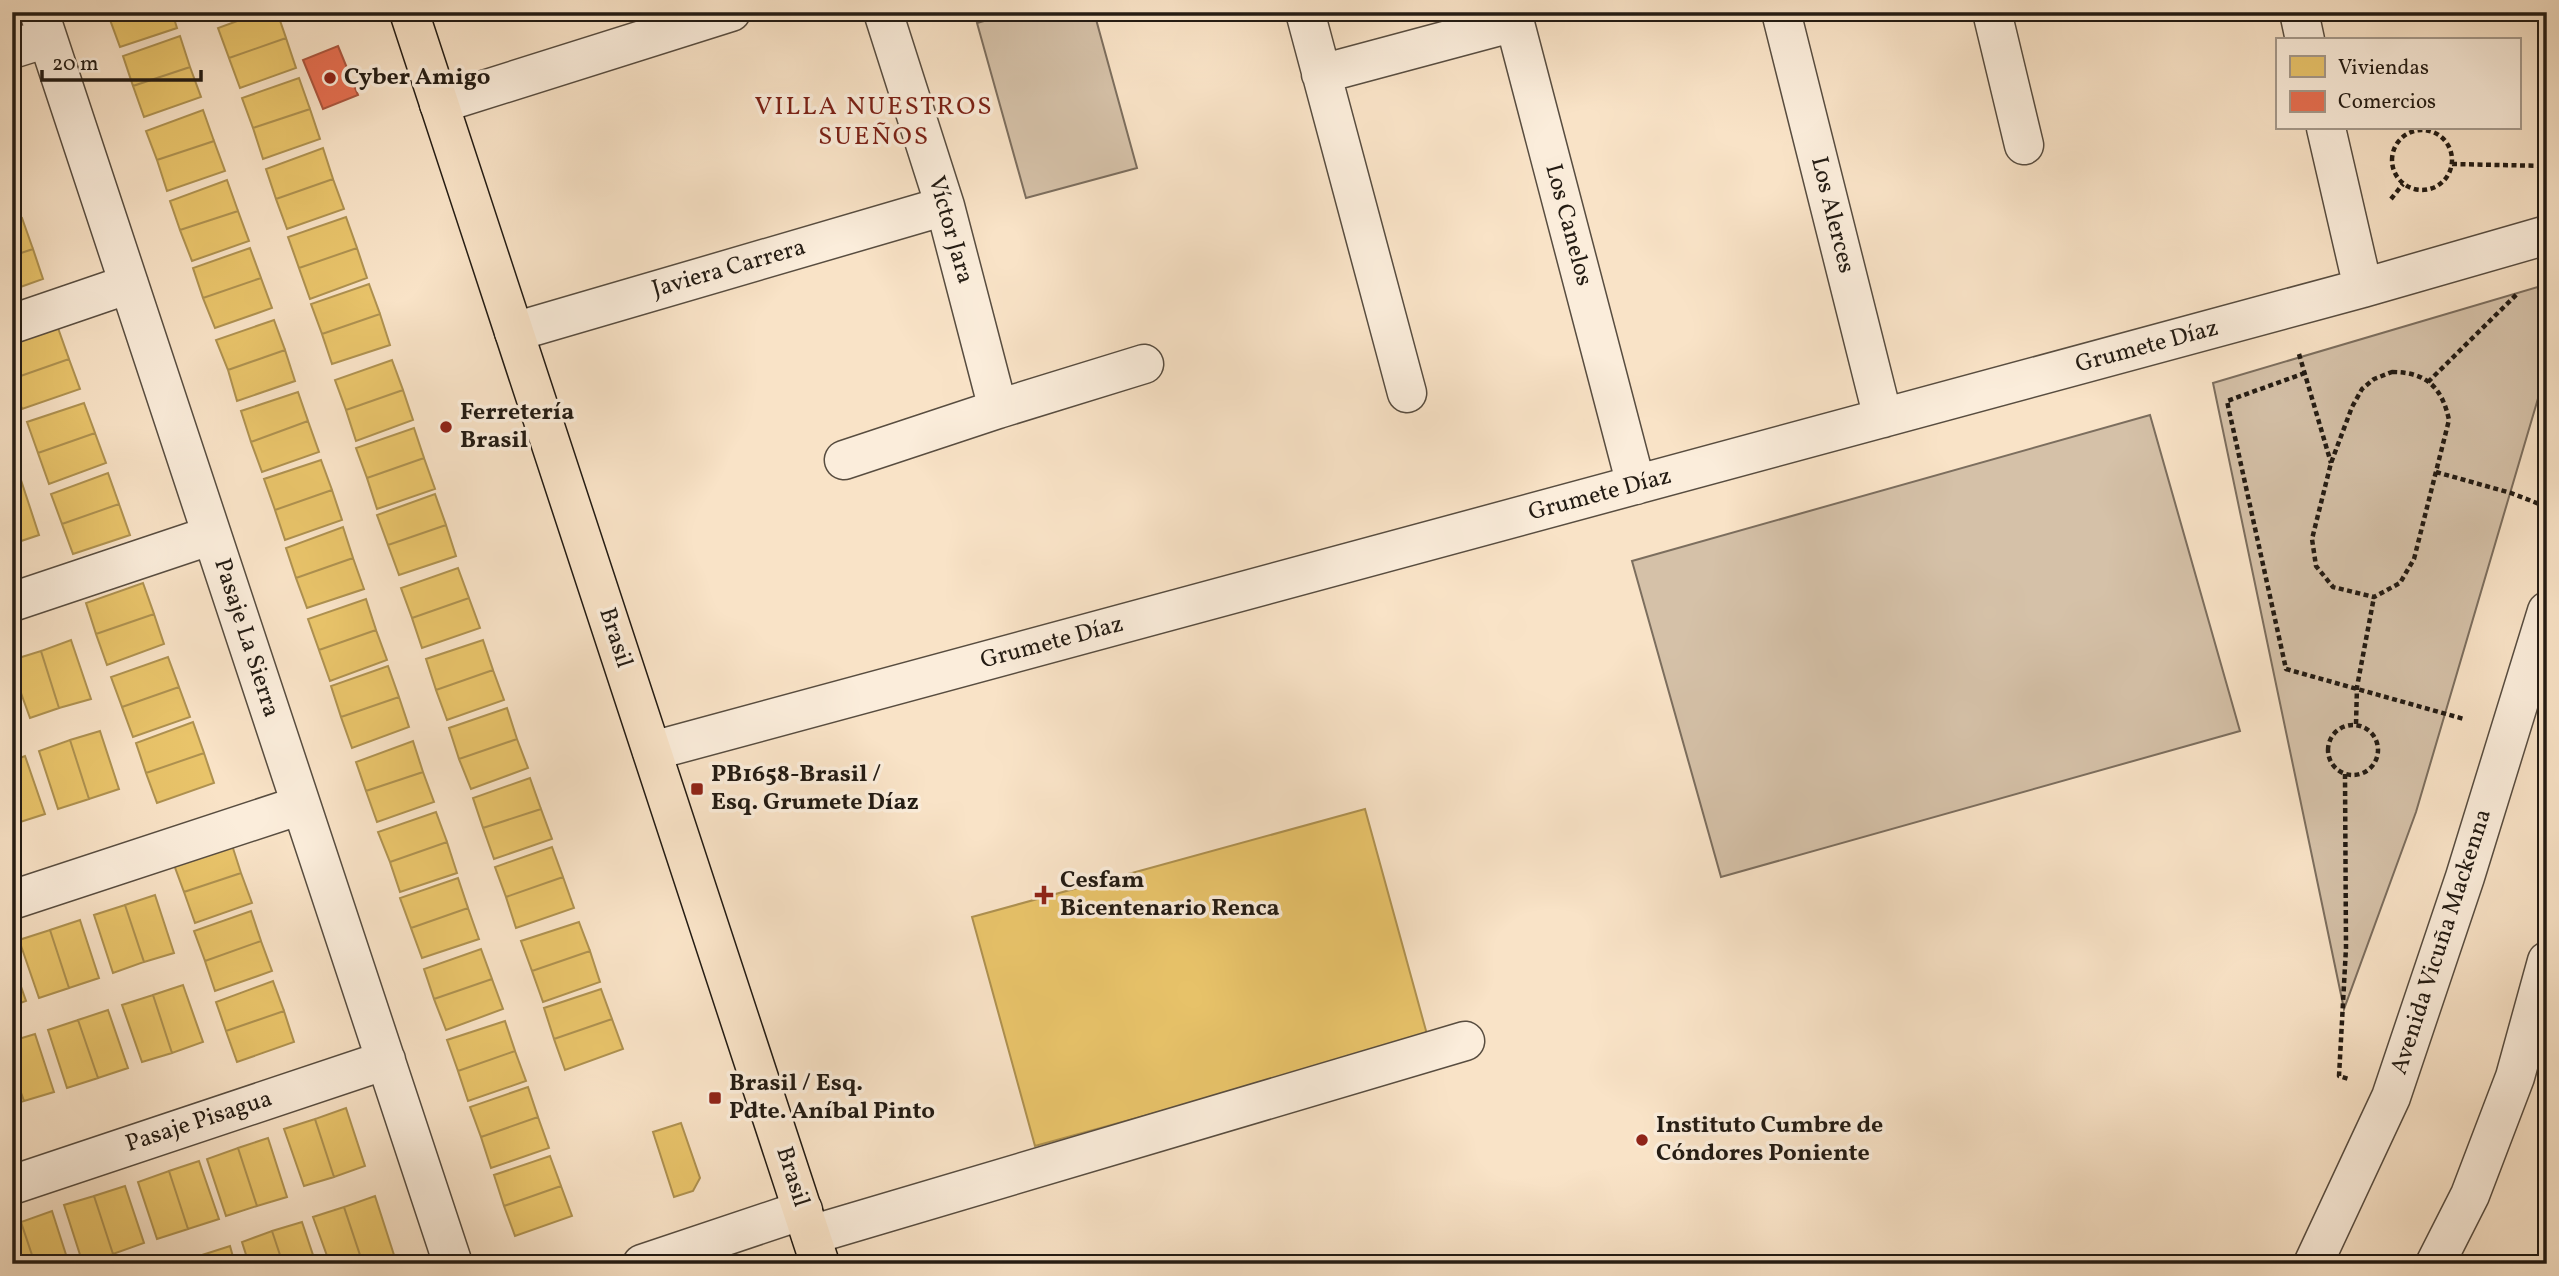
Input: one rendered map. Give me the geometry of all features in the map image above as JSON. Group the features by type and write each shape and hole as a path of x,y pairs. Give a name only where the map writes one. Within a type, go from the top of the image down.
{"main road":[{"name":"Brasil","path":"409,12 812,1236"}],"street":[{"path":"439,104 731,12"},
{"name":"Víctor Jara","path":"883,12 945,206 998,409"},
{"path":"1304,12 1407,393"},
{"name":"Los Alerces","path":"1781,12 1883,418"},
{"path":"1992,12 2024,145"},
{"path":"1321,74 1514,17"},
{"name":"Los Canelos","path":"1514,17 1636,485"},
{"name":"Pasaje La Sierra","path":"33,33 129,284 453,1264"},
{"path":"2326,130 2363,288"},
{"name":"Javiera Carrera","path":"514,332 945,206"},
{"name":"Grumete Díaz","path":"652,751 2287,309 2547,235"},
{"path":"12,324 129,284"},
{"path":"844,460 1144,364"},
{"path":"12,602 212,535"},
{"name":"Avenida Vicuña Mackenna","path":"2313,1264 2391,1097 2465,877 2547,611"},
{"path":"12,900 301,805"},
{"path":"2435,1264 2531,1081 2547,961"},
{"path":"642,1264 812,1236 1465,1041"},
{"name":"Pasaje Pisagua","path":"12,1185 386,1060"}],"path":[{"path":"2414,130 2398,140 2392,168 2396,177 2420,191 2438,186 2449,174 2452,164 2448,145 2428,130"},
{"path":"2452,164 2547,166"},
{"path":"2428,382 2527,284"},
{"path":"2287,309 2331,463"},
{"path":"2392,372 2407,372 2428,382 2437,389 2445,404 2449,421 2414,559 2400,583 2374,597 2333,587 2316,566 2312,539 2331,463 2361,389 2374,379 2392,372"},
{"path":"2305,373 2227,401 2286,668 2451,715 2510,736"},
{"path":"2436,472 2511,493 2547,507"},
{"path":"2356,724 2357,687 2374,597"},
{"path":"2356,724 2374,734 2378,755 2374,765 2366,771 2356,775 2345,774 2336,769 2327,749 2336,730 2356,724"},
{"path":"2345,774 2346,948 2339,1076 2391,1097"}],"shaded area":[{"path":"1015,12 1094,12 1137,168 1026,198 977,23"},
{"path":"2541,286 2547,288 2547,368 2416,812 2344,1009 2213,383"},
{"path":"2150,415 2240,731 1721,877 1632,561"}],"building: Viviendas":[{"path":"122,12 172,12 177,28 120,47 109,17"},
{"path":"214,12 236,12 216,20"},
{"path":"262,12 277,12 286,38 229,58 218,28"},
{"path":"180,36 190,67 133,86 123,56"},
{"path":"286,38 296,68 240,88 229,58"},
{"path":"190,67 201,97 144,117 133,86"},
{"path":"299,78 310,109 253,128 242,98"},
{"path":"310,109 320,139 263,159 253,128"},
{"path":"203,110 214,141 157,160 146,131"},
{"path":"214,141 225,171 167,191 157,160"},
{"path":"323,148 333,179 276,199 266,169"},
{"path":"333,179 344,209 287,229 276,199"},
{"path":"227,180 238,211 180,230 170,201"},
{"path":"12,189 19,208 12,211"},
{"path":"238,211 249,241 192,261 180,230"},
{"path":"346,217 357,248 299,268 288,237"},
{"path":"22,218 33,249 12,256 12,222"},
{"path":"250,248 261,278 203,298 193,268"},
{"path":"357,248 367,278 310,299 299,268"},
{"path":"33,249 43,279 12,290 12,256"},
{"path":"261,278 272,308 215,328 203,298"},
{"path":"369,284 380,314 322,334 311,304"},
{"path":"380,314 390,345 332,364 322,334"},
{"path":"274,320 285,350 228,370 216,340"},
{"path":"58,328 69,359 12,379 12,344"},
{"path":"285,350 295,381 237,401 228,370"},
{"path":"69,359 80,389 22,409 12,379"},
{"path":"392,360 403,390 346,410 335,380"},
{"path":"403,390 413,420 356,441 346,410"},
{"path":"298,392 308,421 251,442 241,411"},
{"path":"84,403 95,433 38,453 27,422"},
{"path":"308,421 319,452 262,472 251,442"},
{"path":"414,428 424,458 367,478 356,448"},
{"path":"95,433 106,463 49,484 38,453"},
{"path":"424,458 435,489 377,509 367,478"},
{"path":"321,460 332,490 275,510 264,479"},
{"path":"108,473 119,504 62,524 51,494"},
{"path":"20,477 39,535 12,544 12,480"},
{"path":"332,490 342,520 285,540 275,510"},
{"path":"435,494 446,525 388,545 377,515"},
{"path":"119,504 130,535 73,554 62,524"},
{"path":"446,525 456,556 399,575 388,545"},
{"path":"343,527 353,558 296,578 286,548"},
{"path":"353,558 364,589 307,608 296,578"},
{"path":"458,568 469,598 412,618 401,588"},
{"path":"143,583 154,614 96,634 86,603"},
{"path":"469,598 480,628 422,648 412,618"},
{"path":"366,599 376,630 319,650 308,619"},
{"path":"154,614 164,644 107,665 96,634"},
{"path":"376,630 387,660 330,681 319,650"},
{"path":"71,640 91,699 59,708 41,651"},
{"path":"483,640 493,670 436,690 426,659"},
{"path":"41,651 59,708 30,718 12,668 12,660"},
{"path":"168,657 179,687 122,707 111,677"},
{"path":"388,666 399,697 341,717 331,686"},
{"path":"493,670 504,700 447,720 436,690"},
{"path":"179,687 190,717 133,737 122,707"},
{"path":"399,697 409,727 352,748 341,717"},
{"path":"507,708 517,739 459,759 449,728"},
{"path":"193,722 204,753 146,773 136,743"},
{"path":"100,731 119,789 89,799 70,740"},
{"path":"517,739 528,768 471,789 459,759"},
{"path":"70,740 89,799 58,809 39,751"},
{"path":"413,741 423,772 366,791 356,762"},
{"path":"204,753 214,783 157,803 146,773"},
{"path":"25,756 45,814 14,824 12,761"},
{"path":"423,772 434,802 377,822 366,791"},
{"path":"530,778 541,809 483,828 473,798"},
{"path":"541,809 552,839 494,859 483,828"},
{"path":"1365,809 1428,1038 1035,1146 972,917"},
{"path":"436,812 447,842 390,862 378,832"},
{"path":"231,842 241,873 184,892 173,862"},
{"path":"447,842 457,873 400,892 390,862"},
{"path":"552,847 563,877 506,897 495,867"},
{"path":"241,873 252,903 195,923 184,892"},
{"path":"563,877 574,908 516,928 506,897"},
{"path":"458,878 468,908 411,928 400,898"},
{"path":"155,895 174,953 144,962 125,905"},
{"path":"125,905 144,962 113,973 94,915"},
{"path":"468,908 479,939 422,958 411,928"},
{"path":"251,911 261,941 205,961 194,931"},
{"path":"80,920 99,978 69,988 50,930"},
{"path":"579,922 590,951 532,971 521,941"},
{"path":"50,930 69,988 39,998 19,940"},
{"path":"261,941 272,971 215,991 205,961"},
{"path":"481,949 492,979 434,999 424,969"},
{"path":"590,951 600,982 543,1002 532,971"},
{"path":"12,961 26,1001 12,1006"},
{"path":"492,979 503,1009 446,1030 434,999"},
{"path":"273,981 284,1011 226,1031 216,1002"},
{"path":"183,985 203,1042 172,1053 153,995"},
{"path":"601,989 612,1019 554,1039 544,1008"},
{"path":"153,995 172,1053 142,1062 122,1005"},
{"path":"108,1010 128,1068 98,1078 78,1020"},
{"path":"284,1011 294,1042 237,1062 226,1031"},
{"path":"612,1019 623,1049 565,1070 554,1039"},
{"path":"78,1020 98,1078 67,1088 48,1030"},
{"path":"505,1021 515,1051 458,1071 447,1040"},
{"path":"35,1034 54,1092 24,1101 12,1068 12,1041"},
{"path":"515,1051 526,1081 468,1101 458,1071"},
{"path":"12,1068 24,1101 12,1105"},
{"path":"528,1087 538,1117 481,1137 470,1107"},
{"path":"346,1108 365,1166 334,1177 315,1119"},
{"path":"538,1117 549,1148 491,1168 481,1137"},
{"path":"315,1119 334,1177 304,1186 284,1129"},
{"path":"681,1123 700,1178 693,1191 674,1197 653,1132"},
{"path":"268,1138 287,1197 257,1206 238,1148"},
{"path":"238,1148 257,1206 226,1216 207,1159"},
{"path":"550,1156 561,1186 504,1206 494,1175"},
{"path":"199,1161 219,1219 188,1229 169,1171"},
{"path":"169,1171 188,1229 157,1239 138,1182"},
{"path":"125,1186 144,1243 113,1254 94,1196"},
{"path":"561,1186 572,1216 515,1236 504,1206"},
{"path":"94,1196 113,1254 83,1264 64,1205"},
{"path":"375,1196 394,1255 363,1264 344,1207"},
{"path":"344,1207 363,1264 330,1264 313,1217"},
{"path":"52,1211 69,1264 35,1264 21,1222"},
{"path":"21,1222 35,1264 12,1264 12,1225"},
{"path":"302,1222 316,1264 283,1264 272,1231"},
{"path":"272,1231 283,1264 249,1264 242,1242"},
{"path":"230,1246 235,1264 201,1264 199,1256"},
{"path":"199,1256 201,1264 175,1264"}],"building: Comercios":[{"name":"Cyber Amigo","path":"338,46 358,95 323,109 303,60"}],"place":[{"name":"Cyber Amigo","path":"330,78"},
{"name":"Ferretería Brasil","path":"446,427"},
{"name":"PB1658-Brasil / Esq. Grumete Díaz","path":"697,789"},
{"name":"Cesfam Bicentenario Renca","path":"1044,895"},
{"name":"Brasil / Esq. Pdte. Aníbal Pinto","path":"715,1098"},
{"name":"Instituto Cumbre de Cóndores Poniente","path":"1642,1140"}],"district":[{"name":"VILLA NUESTROS SUEÑOS","path":"874,122"}]}
